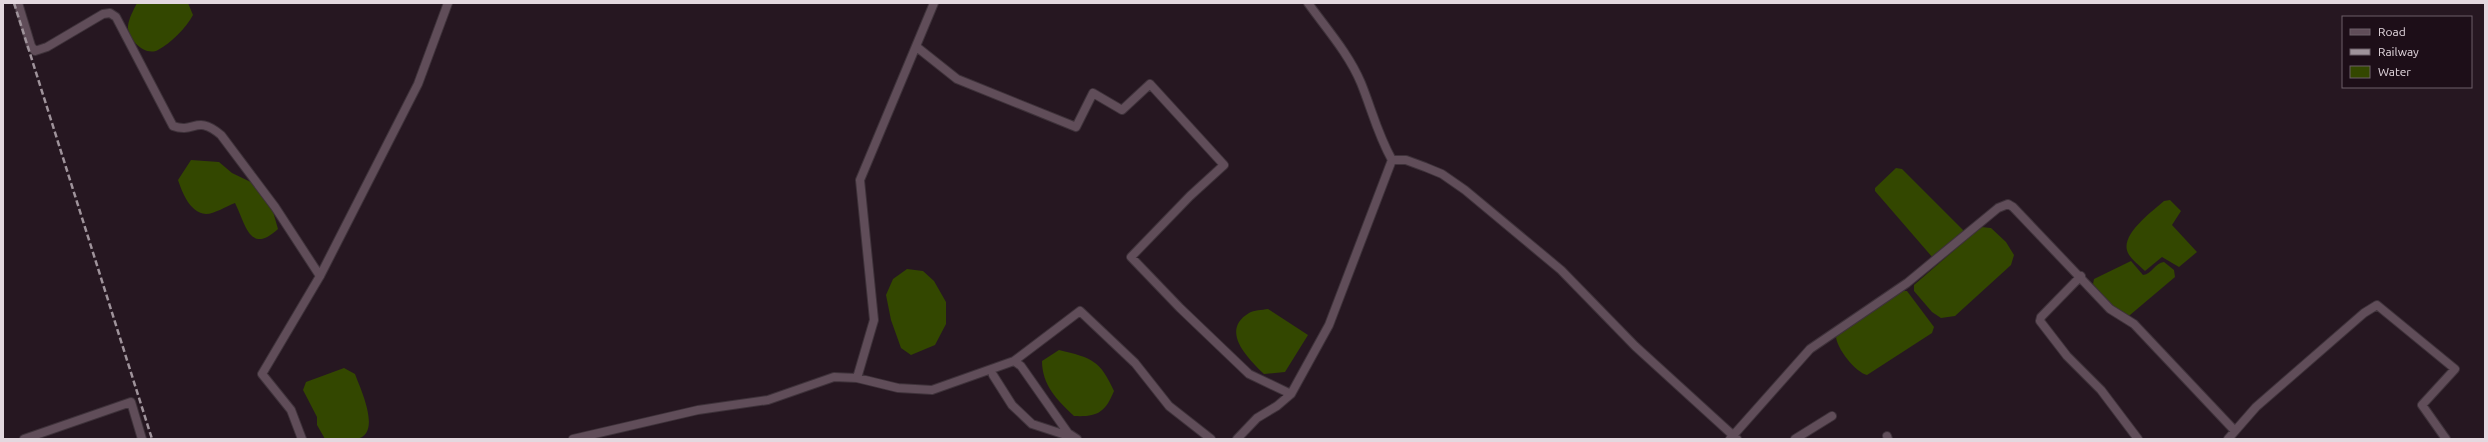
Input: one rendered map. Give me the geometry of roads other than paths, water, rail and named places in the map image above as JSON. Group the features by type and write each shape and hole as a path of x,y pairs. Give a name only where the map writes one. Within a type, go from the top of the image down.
{"street":[{"path":"18,3 31,46 36,51 47,47 103,14 110,13 116,17 173,126 182,129 200,124 210,126 221,135 275,207 320,276"},
{"path":"302,439 290,410 262,374 320,276 418,84 448,3"},
{"path":"857,378 874,320 860,180 934,3"},
{"path":"1237,439 1257,418 1277,406 1291,394 1329,325 1392,160 1376,127 1360,82 1333,37 1308,3"},
{"path":"918,48 957,79 1076,127 1094,93 1122,110 1150,84 1224,165 1190,196 1131,257 1180,308 1249,374 1291,394"},
{"path":"1392,160 1406,160 1425,167 1442,174 1465,190 1561,270 1636,346 1734,438 1810,349 1907,283 2003,206 2013,207 2081,276 2110,309 2134,324 2235,431"},
{"path":"2081,276 2041,317 2040,321 2067,356 2101,390 2138,439"},
{"path":"2228,439 2256,407 2364,313 2377,305 2455,369 2422,405 2446,439"},
{"path":"573,439 698,410 768,400 834,377 857,378 898,388 932,390 1014,361 1080,311 1135,363 1169,406 1211,439"},
{"path":"1014,361 1021,366 1068,433 1076,439"},
{"path":"993,375 1012,404 1032,424 1076,439"},
{"path":"24,439 131,402 142,439"},
{"path":"1795,439 1832,416"}],"water":[{"path":"137,3 188,3 193,15 182,30 168,43 153,52 148,51 138,46 128,31 129,20"},
{"path":"191,160 219,162 232,173 257,185 272,208 278,229 269,236 261,239 255,238 246,228 235,203 209,214 200,213 195,210 188,201 178,180"},
{"path":"1896,168 1902,169 1965,232 1933,258 1875,191 1875,188"},
{"path":"2170,200 2181,211 2172,225 2197,252 2179,267 2162,257 2145,271 2128,253 2128,239 2138,224 2145,217 2164,201"},
{"path":"1981,227 1991,228 2006,242 2014,255 2011,265 1955,316 1941,318 1932,312 1914,291 1914,285"},
{"path":"2131,261 2143,275 2149,273 2158,264 2164,262 2174,270 2175,277 2130,315 2119,315 2093,284 2094,279"},
{"path":"907,269 923,271 934,281 946,302 946,324 935,345 911,355 901,348 891,320 886,295 893,279"},
{"path":"1903,291 1907,291 1934,327 1932,333 1867,375 1862,373 1852,365 1842,352 1836,335"},
{"path":"1268,309 1308,335 1285,372 1264,374 1245,353 1237,336 1237,328 1240,320 1251,312"},
{"path":"1059,350 1087,358 1094,362 1104,373 1114,391 1107,404 1099,412 1089,416 1074,416 1052,392 1045,377 1042,361"},
{"path":"344,368 355,374 368,410 368,429 364,436 356,439 325,439 317,425 317,417 303,390 306,382"}],"railway":[{"path":"14,3 152,439"}]}
